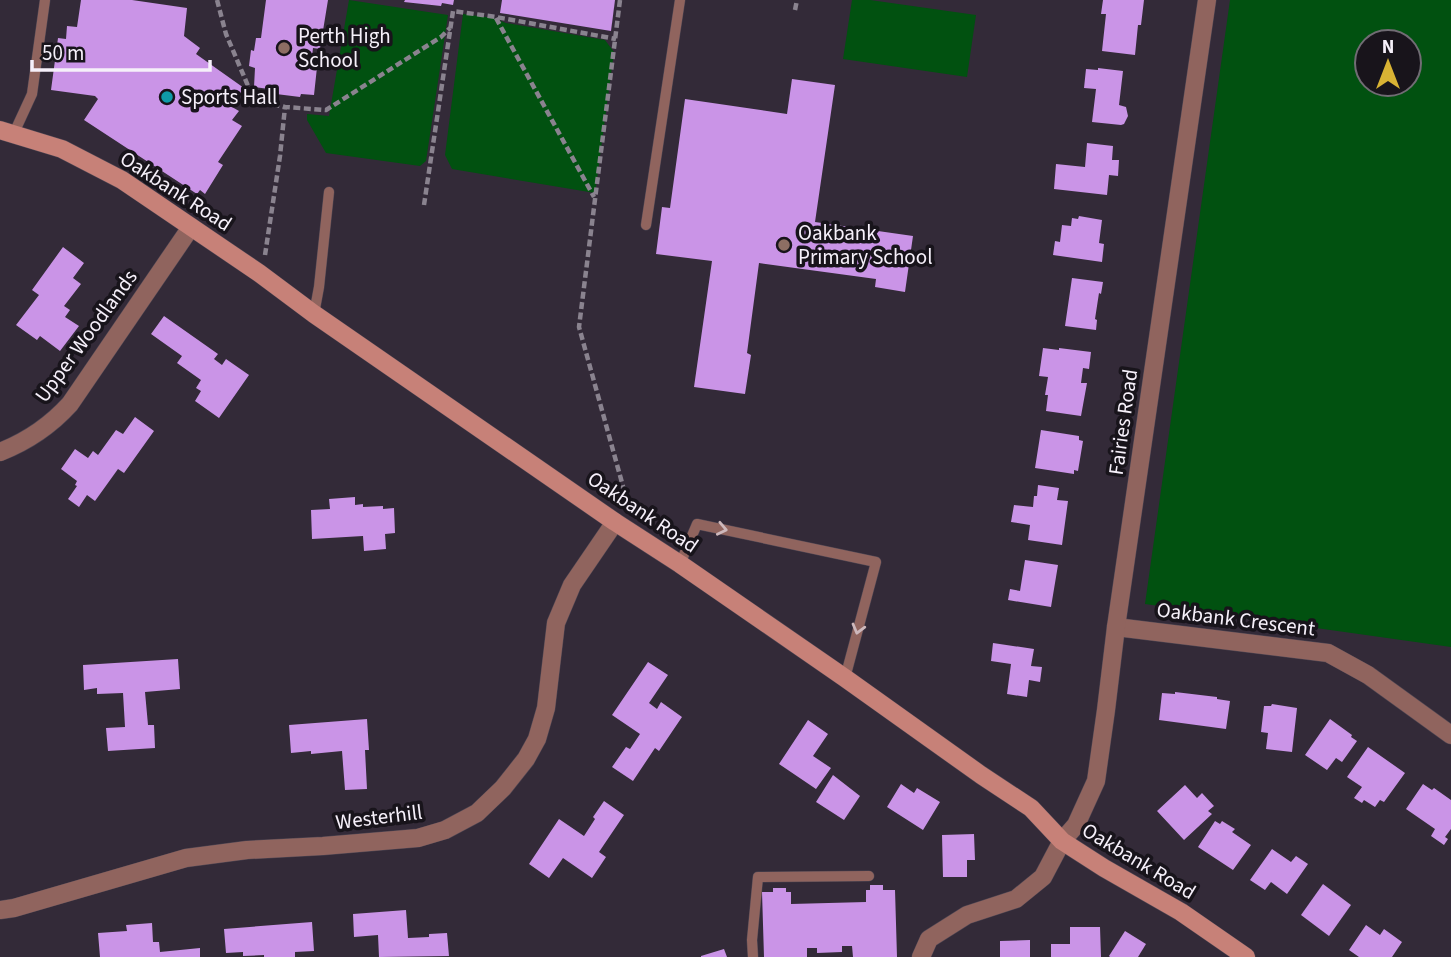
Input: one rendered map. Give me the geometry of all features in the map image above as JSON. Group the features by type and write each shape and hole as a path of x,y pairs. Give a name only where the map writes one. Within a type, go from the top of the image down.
{"street":[{"name":"Fairies Road","path":"921,957 929,939 967,915 1016,899 1043,877 1062,841 1076,825 1096,781 1207,0"},
{"name":"Oakbank Road","path":"7,132 62,149 122,180 1031,808 1062,841 1181,912 1246,957"},
{"name":"Upper Woodlands","path":"0,452 39,433 70,404 191,227"},
{"name":"Westerhill","path":"0,910 186,858 247,850 418,838 445,830 477,813 503,788 526,759 538,736 546,708 556,623 572,585 615,522"},
{"name":"Oakbank Crescent","path":"1116,627 1328,653 1368,675 1451,735"}],"lane":[{"path":"7,132 32,94 45,0"},
{"path":"646,225 680,0"},
{"path":"314,314 329,192"},
{"path":"680,564 697,524 876,562 845,678"},
{"path":"753,957 758,877 869,876"}],"path":[{"path":"217,0 226,34 254,100 285,107 326,110 442,37 451,26"},
{"path":"615,522 624,490 579,327 620,0"},
{"path":"795,10 797,0"},
{"path":"424,205 453,11 616,39"},
{"path":"496,17 595,198"},
{"path":"259,273 267,248 285,107"}],"green space":[{"path":"349,0 448,15 426,161 420,166 326,153 307,120 307,114 329,116"},
{"path":"852,0 870,0 976,15 967,77 843,59"},
{"path":"1230,0 1451,0 1451,647 1145,604"},
{"path":"463,14 605,40 614,52 595,193 452,169 445,155"}],"building":[{"name":"Sports Hall","path":"81,0 132,0 187,8 184,36 200,48 196,54 244,88 232,107 239,111 232,120 242,126 218,162 223,165 205,194 200,190 197,194 84,120 98,99 95,96 51,90 58,38 66,39 67,26 77,27"},
{"name":"Perth High School","path":"266,0 328,0 320,49 313,48 312,57 318,58 314,95 301,94 300,97 268,93 269,89 254,87 255,68 249,66 251,50 254,51 256,38 261,38"},
{"name":"Perth High School","path":"454,0 453,5 442,3 441,6 404,2"},
{"path":"502,0 615,0 611,31 500,13"},
{"path":"1103,0 1144,0 1135,55 1102,51 1106,14 1101,14"},
{"path":"1086,69 1123,71 1119,105 1126,107 1128,116 1124,124 1092,122 1096,89 1084,88"},
{"name":"Oakbank Primary School","path":"792,79 835,85 815,222 913,236 905,292 875,287 876,279 759,263 747,353 751,355 745,394 694,387 712,261 656,254 662,207 670,208 685,99 787,114"},
{"path":"1087,143 1113,146 1112,160 1119,160 1118,176 1109,175 1107,195 1054,189 1056,164 1085,167"},
{"path":"1079,216 1102,220 1099,243 1104,244 1102,262 1053,255 1055,241 1060,242 1062,225 1071,226 1072,218 1078,219"},
{"path":"63,247 84,263 73,278 81,284 64,306 70,310 65,317 79,326 60,351 40,336 37,340 16,325 39,295 32,290"},
{"path":"1072,278 1103,282 1095,319 1096,330 1065,326"},
{"path":"164,316 218,354 214,359 222,365 226,359 249,375 219,418 195,401 201,391 196,388 201,380 177,363 182,356 151,334"},
{"path":"1043,348 1091,352 1089,369 1083,368 1081,383 1087,383 1081,416 1046,411 1048,377 1039,376"},
{"path":"135,417 154,431 124,473 118,469 95,501 87,495 79,507 68,499 77,486 77,481 61,469 75,449 88,458 93,451 98,455 116,430 123,434"},
{"path":"1041,430 1079,436 1079,440 1083,441 1078,471 1074,470 1074,474 1035,468"},
{"path":"1038,485 1059,488 1057,500 1068,501 1062,545 1028,540 1030,525 1011,522 1014,505 1033,507"},
{"path":"355,497 355,505 394,508 395,533 385,534 386,549 364,551 363,536 312,539 311,510 330,509 329,499"},
{"path":"1025,560 1058,565 1051,607 1008,600 1010,589 1020,591"},
{"path":"993,643 1034,649 1031,666 1042,667 1040,682 1029,680 1027,697 1007,694 1011,664 991,661"},
{"path":"178,659 180,689 145,692 148,725 154,725 155,748 108,751 106,728 125,727 123,693 97,694 97,688 84,690 83,665"},
{"path":"648,662 668,675 649,703 657,709 661,702 682,717 659,751 655,748 633,781 612,767 626,747 630,749 640,734 612,715"},
{"path":"1175,692 1230,701 1226,729 1159,720 1162,693"},
{"path":"1272,704 1297,708 1292,752 1266,749 1268,733 1261,732 1264,706"},
{"path":"367,719 367,789 345,790 342,751 291,753 289,725"},
{"path":"1330,719 1357,741 1342,762 1336,758 1327,770 1305,755"},
{"path":"808,720 828,734 813,756 831,768 816,789 779,764"},
{"path":"1368,747 1405,773 1384,802 1380,800 1375,807 1364,800 1362,803 1354,798 1362,787 1347,777"},
{"path":"833,775 860,796 844,820 816,802"},
{"path":"901,784 914,793 917,788 940,802 923,830 887,807"},
{"path":"1423,784 1451,800 1451,829 1445,837 1448,839 1444,845 1431,836 1435,829 1406,809"},
{"path":"1185,785 1197,798 1202,793 1214,806 1208,811 1212,814 1184,840 1157,811"},
{"path":"604,801 624,815 599,852 606,857 592,878 563,858 549,878 529,864 559,819 584,836"},
{"path":"1215,821 1220,824 1222,821 1235,829 1232,832 1251,845 1233,870 1198,847"},
{"path":"974,834 975,860 967,860 967,877 943,877 942,835"},
{"path":"1272,849 1291,862 1296,856 1308,864 1287,894 1271,882 1265,890 1250,880"},
{"path":"1323,884 1351,905 1329,936 1301,915"},
{"path":"870,885 883,885 883,890 895,890 897,957 853,957 852,946 842,946 842,952 817,953 817,948 807,948 807,957 764,957 762,892 773,892 773,888 786,888 786,892 791,892 791,904 866,902 866,890 870,890"},
{"path":"406,910 408,938 447,933 449,956 379,957 378,935 354,937 353,914"},
{"path":"312,922 314,951 295,952 295,957 226,953 224,929"},
{"path":"152,923 153,942 159,942 160,952 200,948 200,957 100,957 98,933 127,931 126,925"},
{"path":"1366,925 1380,935 1384,929 1402,942 1392,957 1359,957 1349,950"},
{"path":"1070,927 1100,927 1101,957 1051,957 1051,944 1070,944"},
{"path":"1125,931 1146,944 1138,957 1110,957 1109,956"},
{"path":"1030,940 1030,957 1000,957 1000,941"},
{"path":"724,949 727,957 701,957 701,956"}],"place":[{"name":"Perth High School","path":"284,48"},
{"name":"Sports Hall","path":"167,97"},
{"name":"Oakbank Primary School","path":"784,245"}]}
